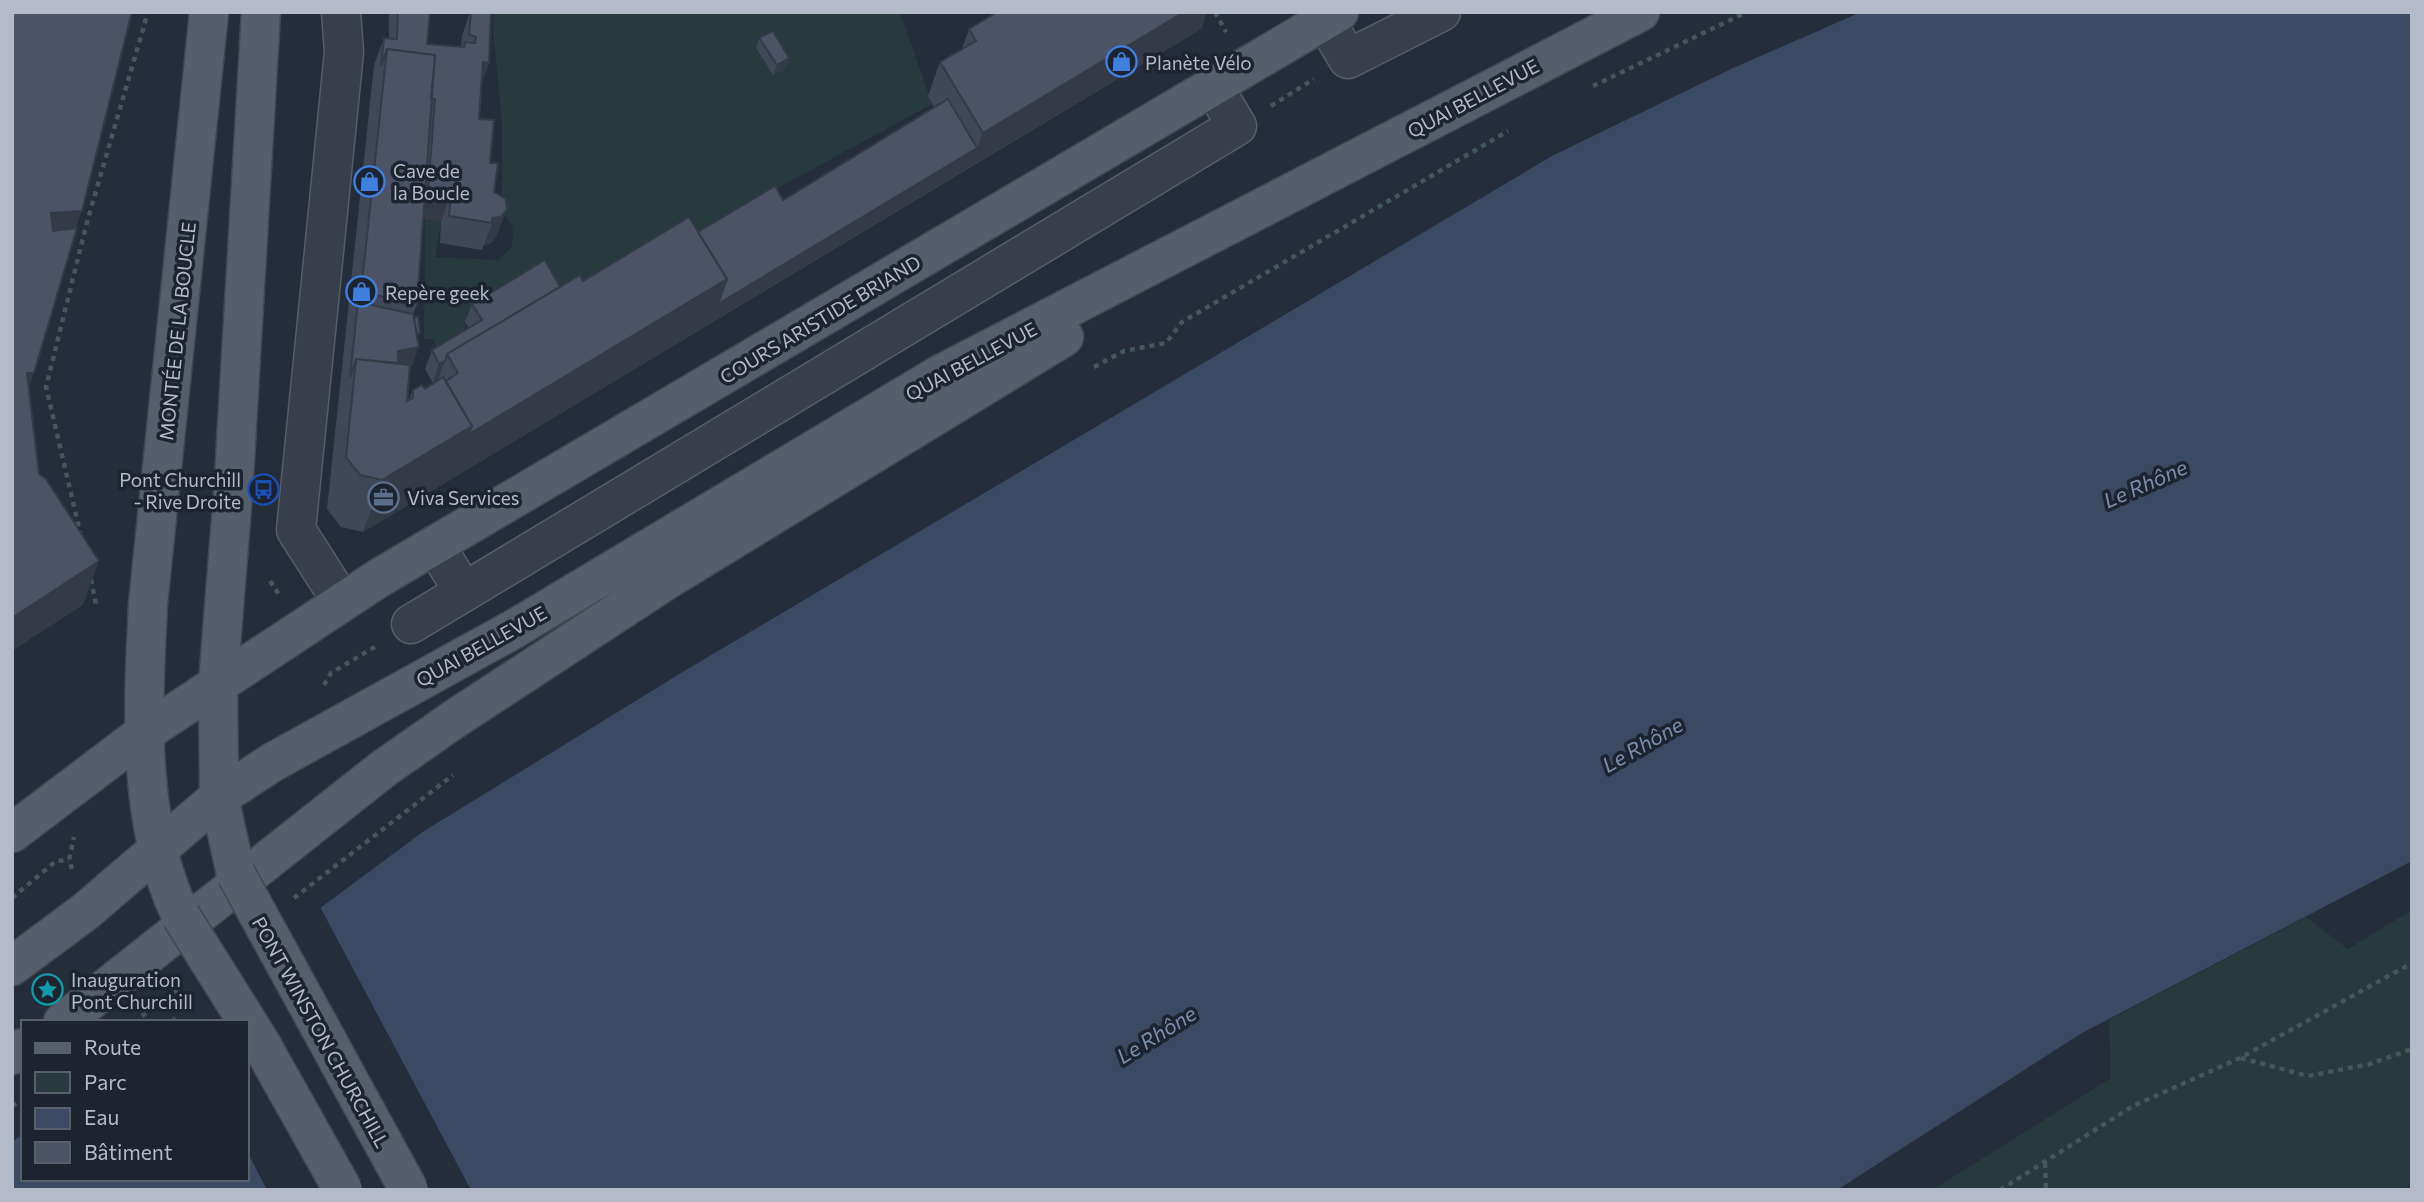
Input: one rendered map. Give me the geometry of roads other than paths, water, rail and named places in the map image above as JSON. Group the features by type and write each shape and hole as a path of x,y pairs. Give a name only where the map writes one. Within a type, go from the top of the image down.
{"main road":[{"name":"MONTÉE DE LA BOUCLE","path":"209,12 148,604 145,733 155,850 164,880 181,916 246,1020"},
{"path":"218,683 233,494 261,12"},
{"name":"QUAI BELLEVUE","path":"12,966 50,940 219,797 317,738 514,629 939,375 1640,12"},
{"name":"COURS ARISTIDE BRIAND","path":"12,833 145,733 342,602 1332,16"},
{"path":"66,1020 383,769 453,720 688,566 954,403 1394,141"},
{"name":"PONT WINSTON CHURCHILL","path":"218,683 219,797 236,874 409,1190"},
{"name":"MONTÉE DE LA BOUCLE","path":"248,1023 343,1190"}],"street":[{"path":"341,12 344,52 296,530 342,602"},
{"path":"1332,16 1348,59 1441,12"},
{"path":"411,624 1237,126 1213,86"},
{"path":"435,545 464,592"}],"water":[{"name":"Le Rhône","path":"1861,12 2412,12 2412,861 2082,1033 1837,1190 12,1190 12,1142 21,1135 21,1181 248,1181 248,1020 170,1020 424,831 686,670 1552,156 1731,69"}],"place":[{"name":"Planète Vélo","path":"1122,62"},
{"name":"Cave de la Boucle","path":"370,181"},
{"name":"Repère geek","path":"362,292"},
{"name":"Pont Churchill - Rive Droite","path":"264,490"},
{"name":"Viva Services","path":"384,497"},
{"name":"Inauguration Pont Churchill","path":"48,990"}]}
